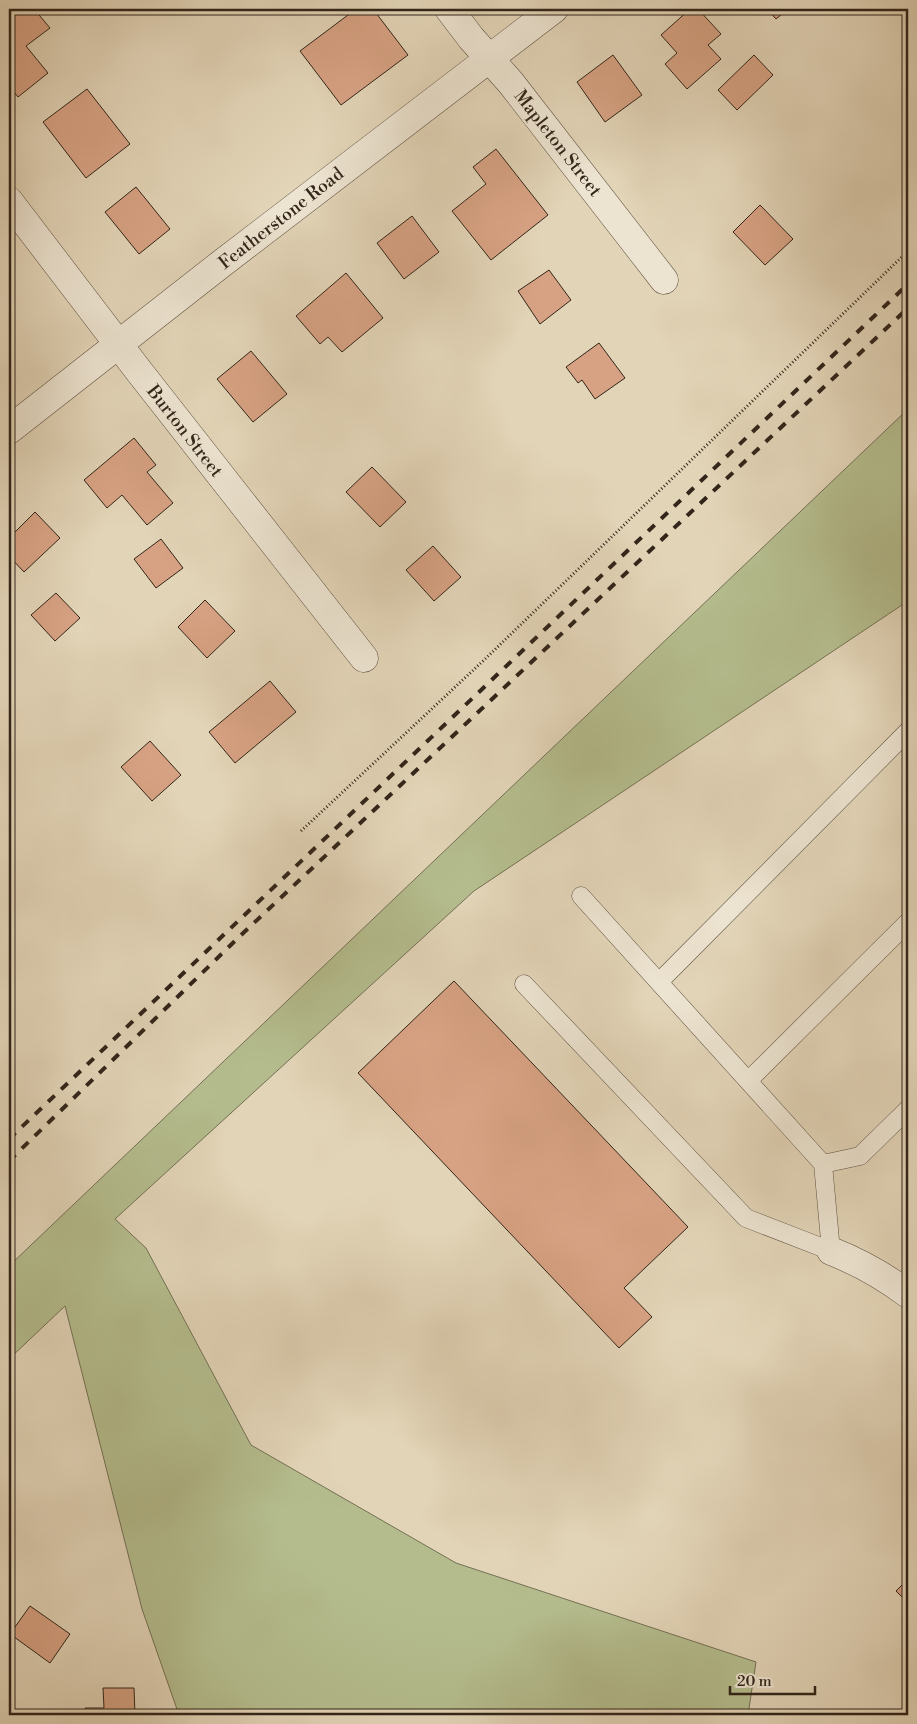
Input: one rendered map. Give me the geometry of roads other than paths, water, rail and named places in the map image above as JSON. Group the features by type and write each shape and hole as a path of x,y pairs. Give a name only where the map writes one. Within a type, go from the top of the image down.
{"street":[{"name":"Mapleton Street","path":"449,9 471,38 511,83 664,280"},
{"name":"Featherstone Road","path":"9,430 554,9"},
{"name":"Burton Street","path":"9,201 118,345 364,658"},
{"path":"831,1251 854,1260 907,1291"}],"lane":[{"path":"659,982 905,740"},
{"path":"524,984 746,1218 831,1251 823,1164 581,896"},
{"path":"748,1081 908,922"},
{"path":"823,1164 860,1156 908,1109"}],"railway":[{"path":"9,1139 908,284"},
{"path":"9,1161 239,937 908,308"}]}
